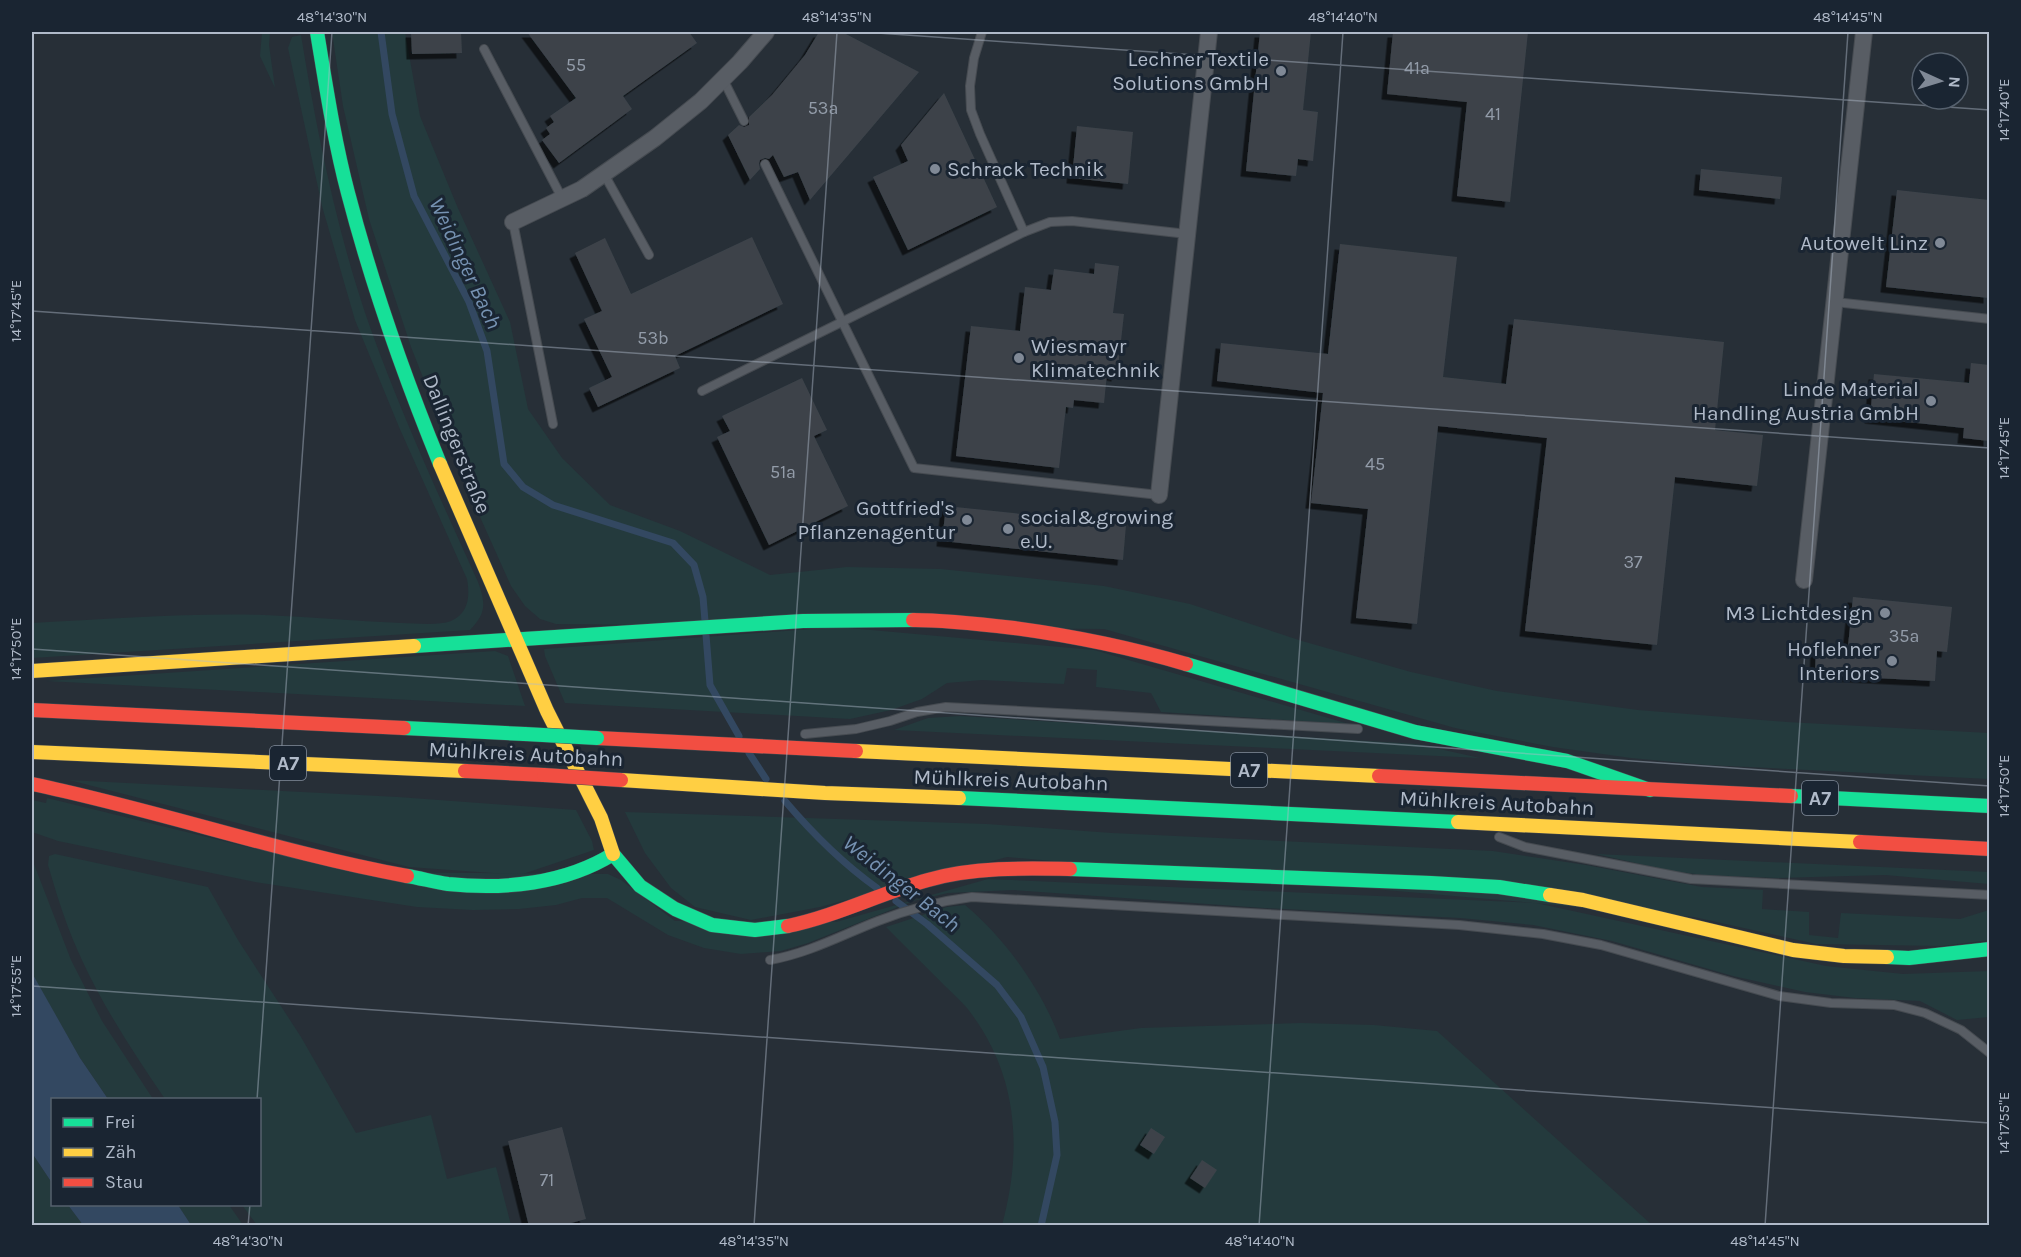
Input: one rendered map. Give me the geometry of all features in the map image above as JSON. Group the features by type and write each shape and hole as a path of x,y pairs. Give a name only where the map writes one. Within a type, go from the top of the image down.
{"main road":[{"name":"Dallingerstraße","path":"317,32 329,106 347,192 371,275 402,365 439,462 518,639 547,711 601,818 613,854"},
{"path":"32,671 688,627 824,620 930,620 1079,637 1170,659 1415,732 1567,761 1650,790"},
{"name":"Mühlkreis Autobahn","path":"32,710 684,743 756,746 782,743 1989,806"},
{"name":"Mühlkreis Autobahn","path":"32,752 544,775 825,793 1989,849"},
{"path":"32,784 94,796 395,874 453,884 508,885 553,878 588,868 613,854 640,886 675,909 712,924 756,930 790,926 929,879 970,872 1033,868 1499,887 1583,900 1792,950 1845,956 1909,958 1989,949"}],"street":[{"path":"513,222 582,189 655,138 723,79 766,32"},
{"path":"1159,495 1209,32"},
{"path":"1804,580 1864,32"}],"lane":[{"path":"982,32 974,58 970,86 971,110 1024,232"},
{"path":"484,49 562,198"},
{"path":"723,79 744,121"},
{"path":"765,164 844,321 914,468 1159,495"},
{"path":"604,174 649,255"},
{"path":"702,391 1024,232 1050,222 1072,221 1187,234"},
{"path":"513,222 553,424"},
{"path":"1835,302 1989,319"},
{"path":"797,735 856,729 917,712 946,707 1415,732"},
{"path":"1459,822 1525,847 1691,879 1989,895"},
{"path":"770,960 794,956 878,921 940,901 972,897 1459,925 1543,934 1601,945 1779,996 1831,1003 1894,1005 1925,1013 1961,1030 1989,1053"}],"green space":[{"path":"262,32 270,32 269,45 275,88 260,56"},
{"path":"332,32 405,32 420,116 457,206 510,322 528,409 562,458 610,505 680,531 770,575 847,567 941,569 1104,586 1190,604 1302,641 1411,672 1497,691 1638,710 1787,722 1989,733 1989,779 1707,765 1631,758 1553,747 1455,728 1104,629 556,624 540,619 525,606 511,586 463,479 411,347 369,219 343,106"},
{"path":"301,35 329,182 358,291 408,424 478,582 483,602 482,613 470,630 32,658 32,623 206,615 264,615 433,624 451,621 465,609 468,598 467,579 399,427 355,320 322,206 288,48 292,37"},
{"path":"838,627 1094,650 1349,724 1161,712 1151,693 1096,687 1097,670 1067,668 1064,684 982,680 947,683 922,699 891,710 850,719 565,703 544,649"},
{"path":"495,651 508,656 525,706 46,681"},
{"path":"960,716 1417,744 1480,758 894,730 928,718"},
{"path":"69,780 398,797 576,810 592,841 594,850 520,875 409,867"},
{"path":"47,798 350,872 608,874 621,880 675,921 836,922 988,879 1536,903 1826,966 1903,974 1989,971 1989,1017 1957,1020 1920,1001 1855,998 1805,992 1733,976 1612,941 1533,925 1460,918 1264,908 1013,890 948,893 913,901 808,943 781,951 741,954 704,948 668,935 607,898 582,898 556,905 519,909 473,910 417,907 255,882 58,841 32,832 32,800 46,803"},
{"path":"625,812 987,824 1112,833 1493,851 1586,865 1702,887 1763,890 1762,909 1809,912 1809,935 1838,938 1841,913 1960,919 1989,910 1989,940 1942,946 1816,944 1694,917 1007,857 820,907 751,920 695,907 671,888 645,853"},
{"path":"55,854 208,887 238,940 301,1037 356,1133 431,1115 447,1179 496,1167 511,1225 257,1225 243,1206 261,1206 261,1098 164,1098 111,1016 77,950 48,865 49,856"},
{"path":"1596,854 1989,872 1989,884 1885,875 1778,878 1704,875 1671,871"},
{"path":"32,859 71,960 102,1021 152,1098 107,1098 80,1058 32,973"},
{"path":"965,905 994,933 1021,966 1043,1002 1060,1039 1141,1028 1301,1023 1374,1025 1437,1031 1652,1225 1002,1225 1013,1168 1014,1140 1012,1112 997,1058 967,1008 886,927 947,907"},
{"path":"32,1153 51,1182 51,1206 69,1206 83,1225 32,1225"},
{"path":"179,1206 230,1206 243,1225 191,1225"}],"water":[{"path":"32,973 80,1058 107,1098 51,1098 51,1182 32,1153"},
{"path":"69,1206 179,1206 191,1225 83,1225"}],"building":[{"path":"411,32 461,32 462,53 412,54"},
{"path":"527,32 689,32 697,43 623,96 632,109 559,163 542,140 550,134 546,128 554,122 550,116 576,98"},
{"path":"819,32 842,32 919,72 810,200 798,172 784,177 773,155 769,159 760,160 760,169 750,180 728,135 739,125 744,127 749,125 749,117 772,95 805,55"},
{"name":"Lechner Textile Solutions GmbH","path":"1260,32 1311,32 1303,110 1318,112 1313,161 1298,159 1296,176 1246,171"},
{"path":"1393,32 1528,32 1510,202 1457,196 1467,102 1387,94"},
{"name":"Schrack Technik","path":"944,93 997,207 908,250 873,177 908,161 901,145"},
{"path":"1077,126 1133,132 1128,184 1072,178"},
{"path":"1701,169 1782,177 1780,199 1699,190"},
{"name":"Autowelt Linz","path":"1897,190 1989,200 1989,298 1886,287"},
{"path":"752,237 783,304 675,356 680,368 598,407 589,388 612,377 584,319 602,311 575,253 605,238 631,294"},
{"path":"1340,244 1457,257 1443,377 1506,384 1514,319 1724,342 1715,430 1763,435 1757,486 1675,477 1657,645 1525,631 1547,438 1438,426 1417,624 1356,618 1368,509 1311,503 1323,393 1217,381 1221,343 1328,354"},
{"name":"Wiesmayr Klimatechnik","path":"1095,263 1119,266 1113,313 1124,314 1117,376 1107,374 1104,403 1074,400 1073,408 1066,407 1059,468 956,456 971,326 1020,331 1025,287 1051,290 1054,269 1094,274"},
{"name":"Linde Material Handling Austria GmbH","path":"1971,363 1989,365 1989,441 1963,438 1964,428 1870,418 1874,374 1969,383"},
{"path":"802,378 827,430 814,436 848,506 769,545 717,437 730,431 722,416"},
{"path":"946,506 1126,525 1123,560 942,541"},
{"path":"1853,597 1952,607 1947,652 1937,651 1935,681 1815,675 1816,645 1848,646"},
{"path":"562,1127 586,1219 560,1226 529,1226 508,1141"},
{"path":"1151,1128 1165,1137 1154,1154 1140,1145"},
{"path":"1202,1160 1217,1170 1205,1188 1190,1178"}],"waterway":[{"name":"Weidinger Bach","path":"381,32 392,114 414,196 469,302 487,351 504,464 523,487 553,505 673,543 694,565 703,597 705,621"},
{"name":"Weidinger Bach","path":"706,635 710,685 739,736"},
{"name":"Weidinger Bach","path":"749,753 766,779"},
{"name":"Weidinger Bach","path":"785,801 828,848 877,888"},
{"name":"Weidinger Bach","path":"896,901 927,924 997,985 1021,1017 1043,1067 1055,1122 1057,1155 1041,1226"}],"traffic: fast":[{"path":"317,32 339,153 357,227 390,330 440,464"},
{"path":"414,646 803,621 913,620"},
{"path":"1186,664 1415,732 1567,761 1650,790"},
{"path":"404,728 525,734"},
{"path":"525,734 597,738"},
{"path":"1791,796 1990,806"},
{"path":"959,798 1458,822"},
{"path":"407,876 469,886 512,885 575,872 613,854 640,886 675,909 712,925 755,930 788,926"},
{"path":"1070,869 1431,883 1499,887 1550,895"},
{"path":"1887,957 1909,958 1990,949"}],"traffic: slow":[{"path":"440,464 547,711 601,818 613,854"},
{"path":"32,671 414,646"},
{"path":"856,751 1379,776"},
{"path":"32,752 465,771"},
{"path":"621,780 825,793 959,798"},
{"path":"1458,822 1860,842"},
{"path":"1550,895 1583,900 1793,950 1844,956 1887,957"}],"traffic: jam":[{"path":"913,620 976,624 1058,635 1122,647 1186,664"},
{"path":"32,710 404,728"},
{"path":"597,738 856,751"},
{"path":"465,771 544,775"},
{"path":"544,775 621,780"},
{"path":"1379,776 1791,796"},
{"path":"32,784 126,806 313,856 407,876"},
{"path":"1860,842 1990,849"},
{"path":"788,926 824,916 910,885 945,876 998,869 1070,869"}],"place":[{"name":"Lechner Textile Solutions GmbH","path":"1281,71"},
{"name":"Schrack Technik","path":"935,169"},
{"name":"Autowelt Linz","path":"1940,243"},
{"name":"Wiesmayr Klimatechnik","path":"1019,358"},
{"name":"Linde Material Handling Austria GmbH","path":"1931,401"},
{"name":"Gottfried's Pflanzenagentur","path":"967,520"},
{"name":"social&growing e.U.","path":"1008,529"},
{"name":"M3 Lichtdesign","path":"1885,613"},
{"name":"Hoflehner Interiors","path":"1892,661"}]}
